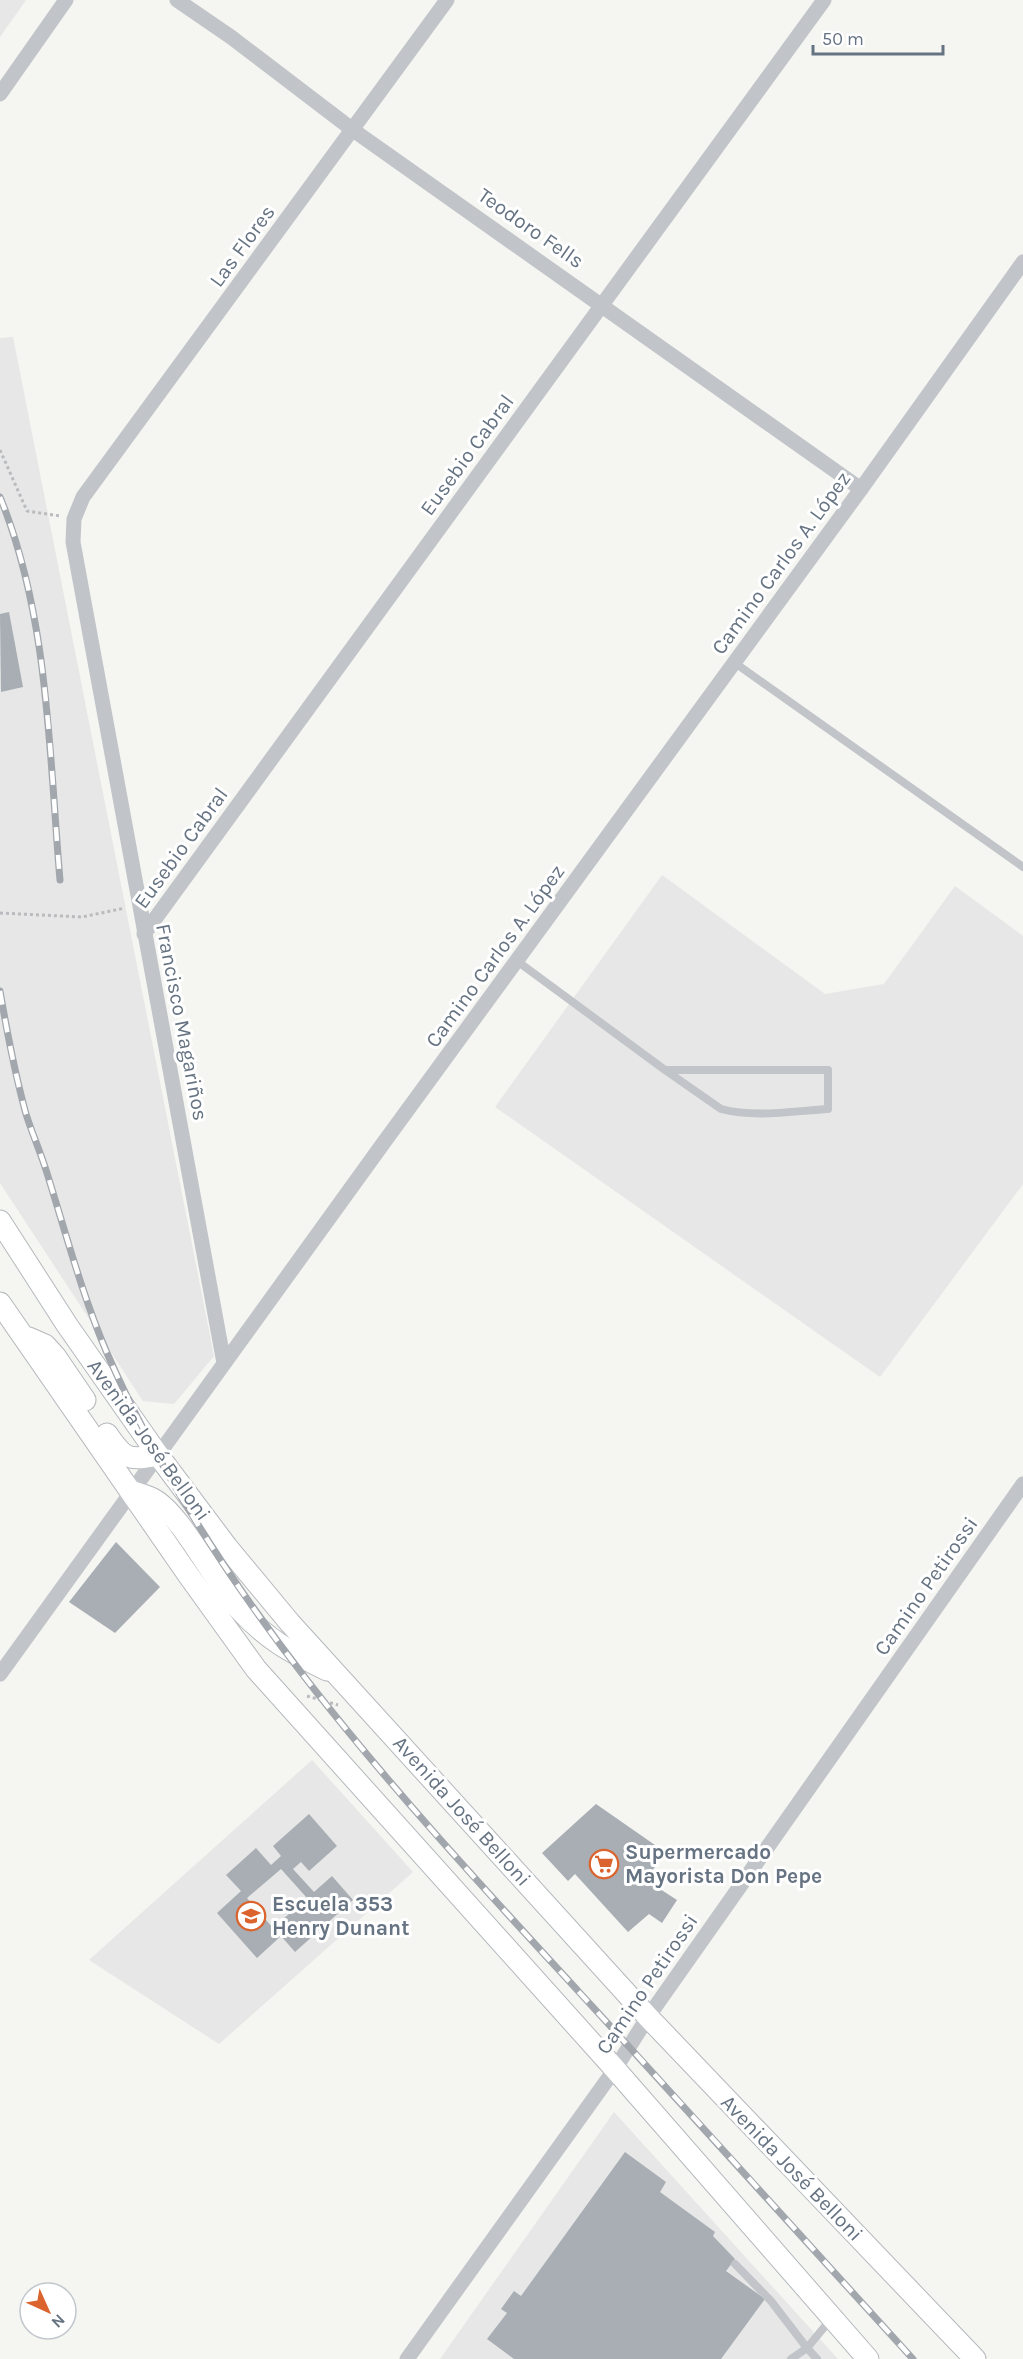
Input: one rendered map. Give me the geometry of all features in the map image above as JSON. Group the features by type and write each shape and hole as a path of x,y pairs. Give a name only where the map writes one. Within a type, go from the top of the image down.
{"main road":[{"name":"Avenida José Belloni","path":"0,1221 67,1325 158,1455 227,1548 290,1623 648,2017 975,2359"},
{"name":"Avenida José Belloni","path":"0,1304 256,1669 615,2069 868,2359"},
{"path":"21,1333 45,1346 55,1356 120,1453 130,1459 158,1455"},
{"path":"131,1491 154,1499 171,1514 219,1584 255,1626 283,1649 339,1676"}],"street":[{"path":"0,94 66,0"},
{"name":"Teodoro Fells","path":"177,0 231,37 353,129 861,489"},
{"name":"Las Flores","path":"74,519 83,496 447,0"},
{"name":"Eusebio Cabral","path":"144,934 824,0"},
{"name":"Camino Carlos A. López","path":"0,1674 735,663 1023,262"},
{"name":"Francisco Magariños","path":"74,519 73,542 224,1363"},
{"name":"Camino Petirossi","path":"407,2359 615,2069 648,2017 1023,1484"}],"lane":[{"path":"735,663 1023,867"},
{"path":"517,961 665,1070 721,1109 750,1113 828,1109 828,1070 665,1070"},
{"path":"735,2264 771,2301 817,2359"},
{"path":"791,2359 807,2348 832,2318"}],"path":[{"path":"0,450 27,511 74,519"},
{"path":"0,913 82,917 139,905"}],"shaded area":[{"path":"0,0 26,0 0,37"},
{"path":"13,337 214,1356 174,1404 143,1401 0,1183 0,338"},
{"path":"662,875 825,994 884,984 955,886 1023,936 1023,1184 880,1377 495,1107"},
{"name":"Escuela 353 Henry Dunant","path":"312,1760 413,1872 219,2044 89,1960"},
{"path":"614,2112 838,2359 440,2359"}],"building":[{"path":"9,612 23,687 1,692 0,614"},
{"path":"116,1542 160,1587 115,1633 69,1602"},
{"name":"Supermercado Mayorista Don Pepe","path":"596,1804 665,1852 646,1880 677,1900 662,1923 649,1914 628,1932 575,1874 568,1881 542,1853"},
{"path":"309,1814 337,1846 309,1871 301,1862 293,1869 314,1892 332,1876 353,1900 295,1952 281,1936 257,1958 217,1913 241,1891 226,1875 256,1848 271,1865 281,1856 273,1846","holes":["281,1869 307,1898 273,1928 247,1898"]},
{"path":"625,2152 666,2182 660,2192 715,2232 713,2236 735,2259 726,2271 765,2299 721,2359 514,2359 487,2339 507,2313 501,2309 514,2291 521,2296"}],"railway":[{"path":"0,497 16,543 38,637 49,735 60,880"},
{"path":"0,991 26,1114 44,1163 82,1285 107,1353 151,1443 201,1529 256,1612 316,1692 379,1769 512,1919 913,2359"}],"place":[{"name":"Supermercado Mayorista Don Pepe","path":"604,1864"},
{"name":"Escuela 353 Henry Dunant","path":"251,1916"}]}
